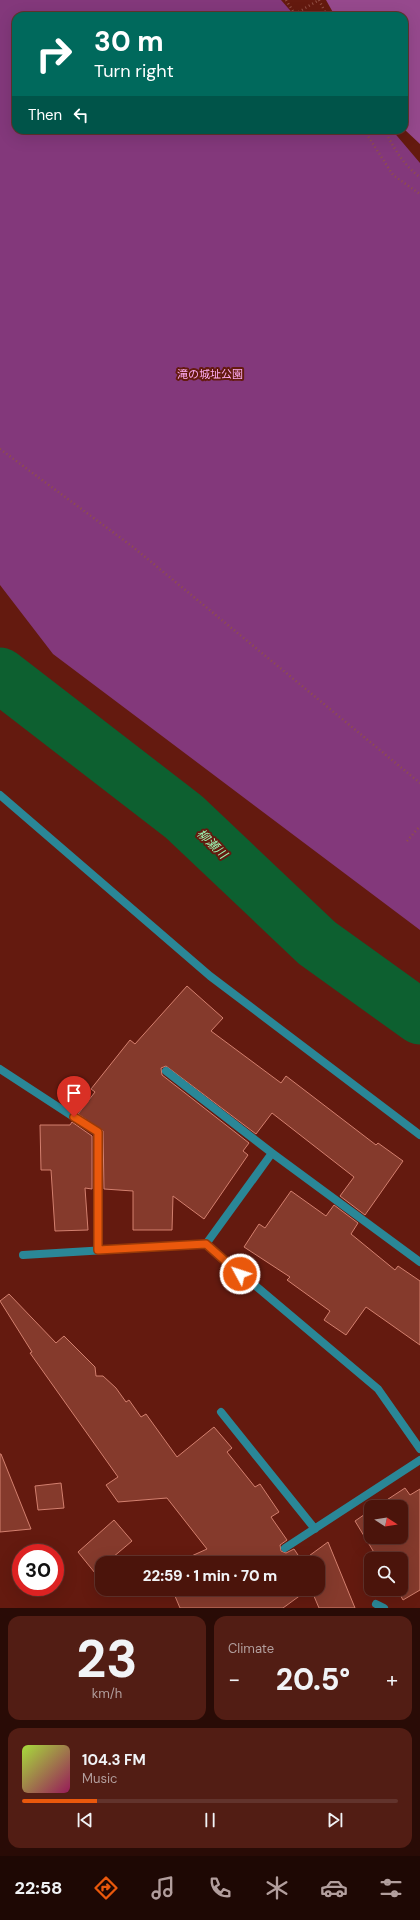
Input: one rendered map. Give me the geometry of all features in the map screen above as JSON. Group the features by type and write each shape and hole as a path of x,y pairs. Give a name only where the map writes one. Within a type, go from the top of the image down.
{"street":[{"path":"0,795 210,976 420,1135"},
{"path":"0,1069 98,1132 98,1250"},
{"path":"166,1072 272,1153 420,1262"},
{"path":"206,1244 272,1153"},
{"path":"23,1255 206,1244 378,1390 420,1449"},
{"path":"221,1412 315,1529"},
{"path":"285,1548 420,1460"},
{"path":"376,1604 384,1608"}],"path":[{"path":"286,0 294,12"},
{"path":"301,12 319,0 325,12"},
{"path":"367,134 393,175 420,194"},
{"path":"386,134 413,172 420,176"},
{"path":"0,449 133,547 420,783"},
{"path":"408,841 420,826"}],"green space":[{"name":"滝の城址公園","path":"0,0 281,0 292,12 12,12 12,134 395,134 420,163 420,930 53,654 0,585"}],"shaded area":[{"path":"326,0 420,0 420,144 408,133 408,12 333,12"}],"building":[{"path":"187,986 223,1018 211,1031 281,1083 286,1076 376,1145 378,1143 403,1161 365,1215 340,1196 354,1177 272,1113 256,1134 166,1066 161,1068 162,1075 249,1143 243,1151 248,1155 204,1219 173,1196 172,1230 133,1230 133,1191 104,1189 103,1131 78,1114 95,1092 91,1089 130,1040 135,1044"},
{"path":"72,1122 92,1136 92,1189 85,1188 88,1230 55,1231 51,1170 41,1170 40,1125 70,1125"},
{"path":"291,1191 326,1216 334,1205 358,1223 351,1234 395,1270 398,1266 420,1281 420,1345 366,1307 346,1335 324,1320 330,1311 287,1280 290,1277 244,1247 259,1224 265,1228"},
{"path":"9,1294 56,1343 64,1336 95,1367 96,1376 103,1376 116,1388 126,1402 129,1400 141,1417 146,1414 177,1457 214,1427 232,1448 227,1452 255,1487 260,1484 279,1512 271,1517 287,1540 280,1545 281,1551 286,1553 294,1549 299,1556 192,1556 207,1549 167,1498 118,1502 106,1485 118,1477 30,1353 32,1352 0,1301"},
{"path":"1,1454 31,1529 0,1532"},
{"path":"61,1483 64,1508 38,1510 35,1486"},
{"path":"405,1488 410,1495 420,1489 420,1590 403,1600 401,1596 408,1596 408,1552 374,1552 369,1544 408,1544 408,1500 387,1500"},
{"path":"364,1515 364,1536 355,1521"},
{"path":"114,1520 132,1541 114,1556 95,1556 95,1573 78,1552"},
{"path":"328,1542 355,1608 319,1608 314,1596 325,1596 325,1556 309,1556"},
{"path":"175,1596 299,1596 283,1608 180,1608"}],"waterway":[{"name":"柳瀬川","path":"0,675 184,817 317,943 420,1017"}],"route":[{"path":"74,1117 98,1132 98,1250 206,1244 240,1274"}]}
